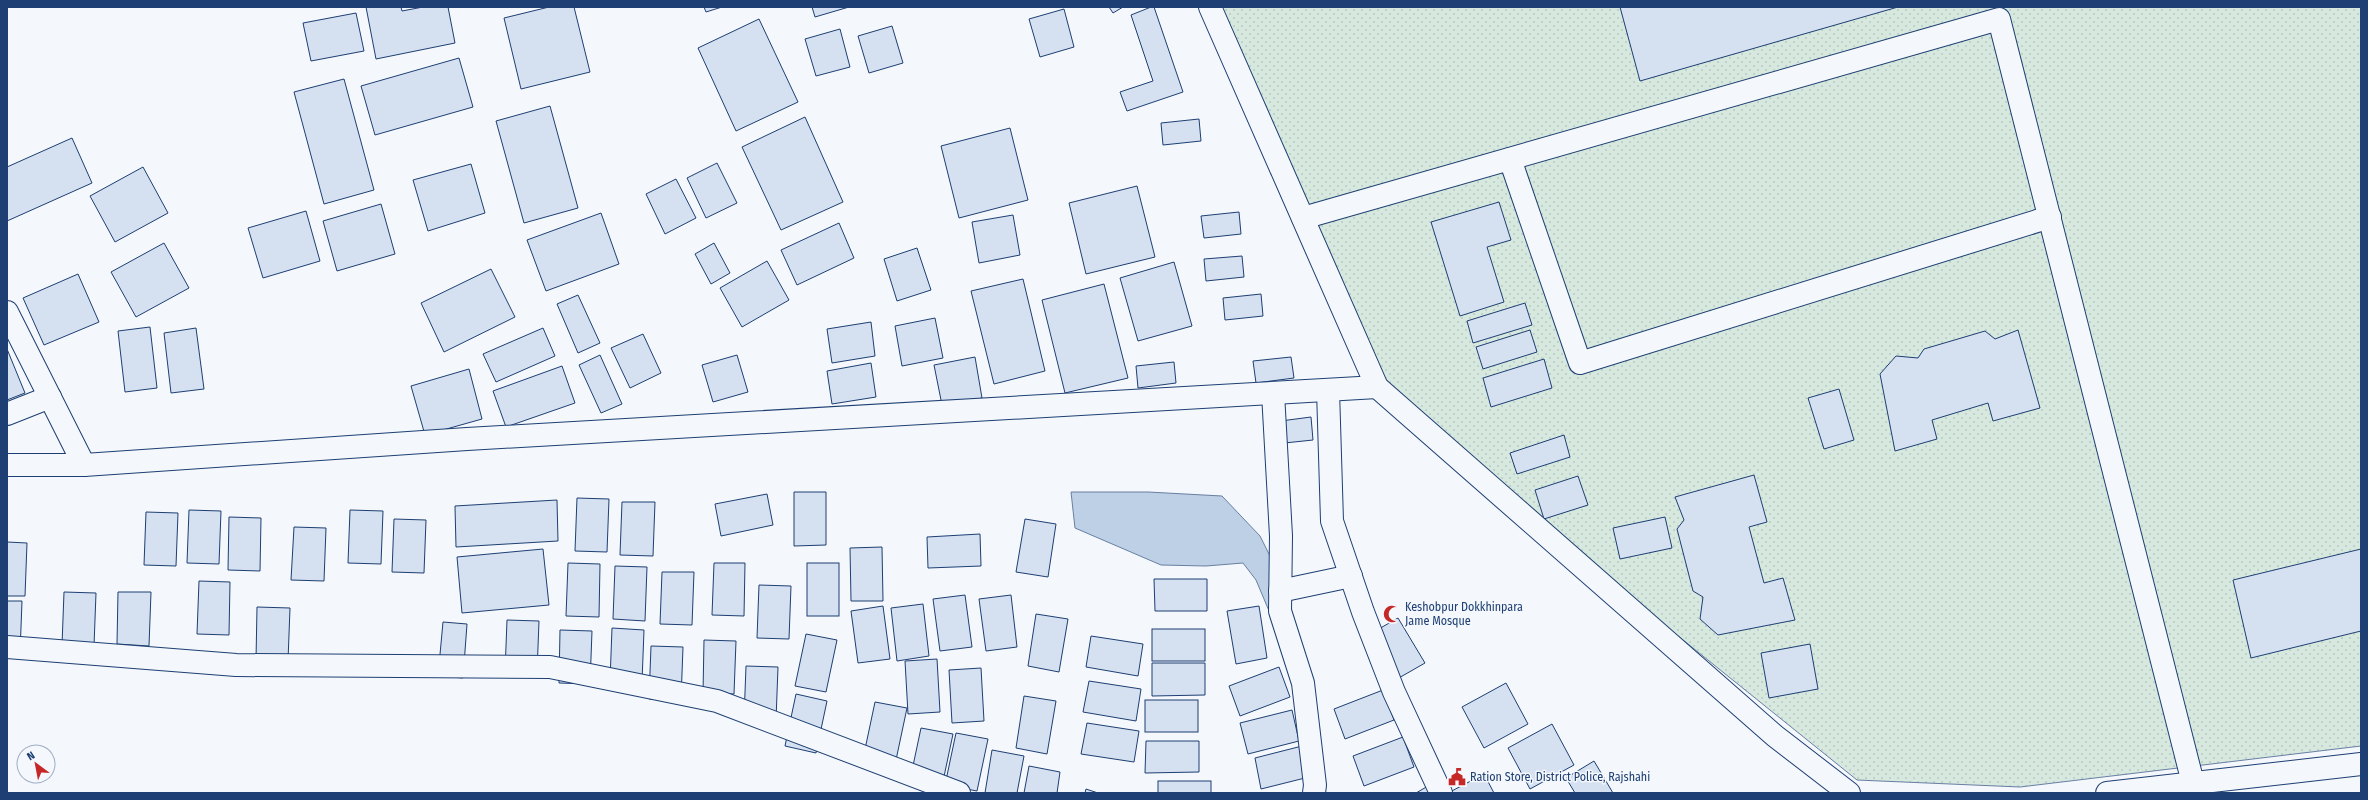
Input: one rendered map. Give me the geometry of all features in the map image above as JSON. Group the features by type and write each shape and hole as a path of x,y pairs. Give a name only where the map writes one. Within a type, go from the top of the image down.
{"street":[{"path":"1210,7 1377,387 1775,736 1849,793"},
{"path":"1303,218 1510,159 1998,13 2193,783"},
{"path":"1510,159 1580,363 2050,217"},
{"path":"7,312 84,464"},
{"path":"9,470 467,439 1377,387"},
{"path":"1328,390 1332,520 1394,692 1441,793"},
{"path":"1272,393 1282,536 1280,611 1303,683 1315,785 1314,793"},
{"path":"7,414 50,397"},
{"path":"1280,591 1351,576"},
{"path":"7,647 236,665 550,667 717,701 959,793"},
{"path":"2108,793 2361,764"}],"shaded area":[{"path":"1219,7 2361,7 2361,746 2020,787 1857,780 1647,611 1383,380"}],"water":[{"path":"1071,492 1148,492 1222,496 1260,536 1274,564 1272,618 1256,580 1243,563 1206,566 1161,565 1075,528"}],"building":[{"path":"366,7 401,7 402,11 423,7 448,7 455,43 376,59"},
{"path":"549,7 574,7 590,72 521,89 504,18"},
{"path":"704,7 722,7 706,12"},
{"path":"812,7 849,7 815,17"},
{"path":"1109,7 1123,7 1113,13"},
{"path":"1154,7 1183,92 1127,111 1120,92 1153,81 1131,15"},
{"path":"1620,7 1898,7 1640,81"},
{"path":"1064,9 1074,47 1040,57 1029,19"},
{"path":"356,13 364,51 311,61 303,23"},
{"path":"759,19 798,102 736,131 698,48"},
{"path":"892,26 903,63 869,73 858,36"},
{"path":"840,29 850,67 816,76 805,39"},
{"path":"459,58 473,107 375,135 361,86"},
{"path":"344,79 374,190 324,204 294,92"},
{"path":"550,106 578,208 524,223 496,121"},
{"path":"805,117 843,202 781,230 742,147"},
{"path":"1199,119 1201,141 1163,145 1161,123"},
{"path":"1010,128 1028,200 959,218 941,146"},
{"path":"72,138 92,183 7,221 7,167"},
{"path":"717,163 737,203 706,218 687,178"},
{"path":"471,164 485,213 428,231 413,180"},
{"path":"143,167 168,213 115,242 90,196"},
{"path":"676,179 696,218 665,234 646,194"},
{"path":"1137,186 1155,257 1086,274 1069,203"},
{"path":"1499,202 1511,240 1487,247 1504,302 1460,316 1431,222"},
{"path":"381,204 395,254 337,271 323,221"},
{"path":"306,211 320,261 263,278 248,228"},
{"path":"1239,212 1241,234 1204,238 1201,216"},
{"path":"601,213 619,264 546,291 527,240"},
{"path":"1013,215 1020,255 979,263 972,222"},
{"path":"839,223 854,258 797,285 781,250"},
{"path":"164,243 189,288 136,317 111,272"},
{"path":"714,243 730,273 711,284 695,254"},
{"path":"917,248 931,290 897,301 884,259"},
{"path":"1242,256 1244,277 1206,281 1204,259"},
{"path":"767,261 789,300 742,327 720,288"},
{"path":"1174,262 1192,326 1138,341 1120,278"},
{"path":"491,269 515,317 444,352 421,303"},
{"path":"78,274 99,322 44,345 23,298"},
{"path":"1023,279 1045,371 994,384 971,291"},
{"path":"1104,284 1128,378 1065,393 1042,300"},
{"path":"1261,294 1263,316 1225,320 1223,298"},
{"path":"578,295 600,343 578,353 557,304"},
{"path":"1525,303 1532,325 1473,343 1467,321"},
{"path":"935,318 943,358 902,366 895,326"},
{"path":"871,322 875,356 832,363 827,329"},
{"path":"150,327 157,388 125,392 118,331"},
{"path":"196,328 204,389 171,393 164,333"},
{"path":"543,328 555,356 496,382 483,354"},
{"path":"1530,330 1537,352 1483,369 1476,347"},
{"path":"2018,330 2040,408 1993,421 1988,403 1932,420 1937,439 1895,451 1880,374 1896,356 1918,358 1924,349 1985,331 1995,339"},
{"path":"643,334 661,373 630,388 611,348"},
{"path":"7,349 25,393 7,400"},
{"path":"600,355 622,404 601,413 579,365"},
{"path":"737,355 748,392 713,402 702,365"},
{"path":"975,357 982,398 942,405 934,365"},
{"path":"1291,357 1294,378 1256,383 1253,361"},
{"path":"1544,359 1552,388 1491,407 1483,378"},
{"path":"1174,362 1176,383 1138,388 1136,366"},
{"path":"871,363 876,397 832,404 827,371"},
{"path":"562,366 575,403 506,427 493,391"},
{"path":"469,369 482,419 425,435 411,386"},
{"path":"1839,389 1854,440 1824,449 1808,398"},
{"path":"1311,417 1313,440 1275,444 1273,422"},
{"path":"1564,435 1570,457 1517,474 1510,453"},
{"path":"1754,475 1767,522 1749,527 1764,583 1783,578 1795,620 1718,635 1700,619 1703,597 1693,591 1677,529 1684,520 1675,497"},
{"path":"1578,476 1588,505 1544,519 1535,490"},
{"path":"794,492 826,492 826,545 794,546"},
{"path":"767,494 773,525 721,536 715,504"},
{"path":"577,498 609,499 607,552 575,551"},
{"path":"557,500 558,541 456,547 455,506"},
{"path":"622,502 655,502 653,556 620,555"},
{"path":"189,510 221,511 219,564 187,563"},
{"path":"350,510 383,511 381,564 348,563"},
{"path":"146,512 178,513 176,566 144,565"},
{"path":"229,517 261,518 260,571 228,570"},
{"path":"1665,517 1672,548 1620,559 1613,528"},
{"path":"394,519 426,520 424,573 392,572"},
{"path":"1025,519 1056,524 1048,577 1016,572"},
{"path":"294,527 326,528 324,581 291,580"},
{"path":"980,534 981,566 928,568 927,537"},
{"path":"7,542 27,543 25,596 7,596"},
{"path":"882,547 883,601 851,601 850,548"},
{"path":"543,549 549,605 462,613 457,557"},
{"path":"2361,549 2361,631 2251,658 2233,580"},
{"path":"568,563 600,564 599,617 566,616"},
{"path":"714,563 745,563 744,616 712,615"},
{"path":"807,563 839,563 839,616 807,616"},
{"path":"615,566 647,567 645,621 613,619"},
{"path":"662,572 694,572 692,625 660,624"},
{"path":"1154,579 1207,579 1207,611 1155,611"},
{"path":"199,581 230,582 229,635 197,634"},
{"path":"759,585 791,586 789,639 757,638"},
{"path":"64,592 96,593 94,646 62,645"},
{"path":"118,592 151,592 149,646 117,644"},
{"path":"965,595 972,647 940,651 933,599"},
{"path":"1011,595 1017,647 986,651 979,599"},
{"path":"7,601 22,601 20,654 7,654"},
{"path":"923,604 929,656 897,661 891,608"},
{"path":"883,606 890,659 858,663 851,611"},
{"path":"1259,606 1267,658 1236,664 1227,611"},
{"path":"257,607 290,608 288,661 256,660"},
{"path":"1036,614 1068,619 1059,672 1028,666"},
{"path":"1398,618 1425,663 1397,679 1370,634"},
{"path":"507,620 539,621 537,673 505,672"},
{"path":"443,622 467,624 463,678 438,676"},
{"path":"612,628 644,630 642,682 610,681"},
{"path":"1152,629 1205,629 1205,661 1152,661"},
{"path":"560,630 592,631 590,684 559,683"},
{"path":"806,634 837,640 826,692 795,686"},
{"path":"1091,636 1143,644 1138,676 1086,667"},
{"path":"704,640 736,641 734,694 703,693"},
{"path":"1810,644 1818,689 1769,698 1761,653"},
{"path":"651,646 683,647 681,700 649,699"},
{"path":"937,659 940,712 908,714 905,661"},
{"path":"1152,663 1205,663 1205,695 1152,696"},
{"path":"746,666 778,667 776,720 744,719"},
{"path":"1279,667 1290,697 1240,716 1229,686"},
{"path":"981,668 984,721 952,723 949,670"},
{"path":"1089,681 1141,689 1136,721 1083,712"},
{"path":"1506,683 1528,724 1484,748 1462,707"},
{"path":"1383,690 1394,720 1345,739 1334,709"},
{"path":"796,694 827,701 816,753 785,746"},
{"path":"1024,696 1056,701 1047,754 1016,748"},
{"path":"1145,700 1198,700 1198,732 1145,732"},
{"path":"875,702 907,708 896,760 864,754"},
{"path":"1292,710 1299,741 1248,754 1240,723"},
{"path":"1087,723 1139,731 1134,762 1081,754"},
{"path":"1552,724 1574,765 1530,789 1508,748"},
{"path":"921,728 953,734 942,786 910,780"},
{"path":"956,733 988,739 977,791 945,785"},
{"path":"1403,737 1414,767 1364,786 1353,756"},
{"path":"1146,741 1199,741 1199,772 1145,773"},
{"path":"1306,745 1313,776 1261,789 1255,758"},
{"path":"992,750 1024,756 1017,793 985,793"},
{"path":"1594,761 1613,793 1575,793 1566,778"},
{"path":"1029,766 1060,772 1057,793 1024,793"},
{"path":"1484,774 1494,793 1448,793"},
{"path":"1158,781 1211,781 1211,793 1158,793"},
{"path":"1428,786 1432,793 1416,793"},
{"path":"1086,789 1098,793 1085,793"}],"place":[{"name":"Keshobpur Dokkhinpara Jame Mosque","path":"1392,614"},
{"name":"Ration Store, District Police, Rajshahi","path":"1457,777"}]}
